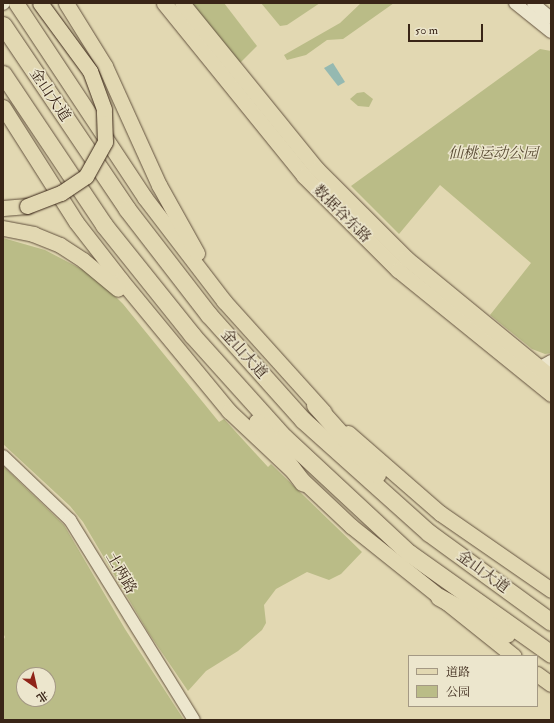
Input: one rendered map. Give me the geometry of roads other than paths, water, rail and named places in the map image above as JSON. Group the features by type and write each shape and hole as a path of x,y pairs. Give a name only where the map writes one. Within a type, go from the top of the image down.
{"highway":[{"name":"金山大道","path":"3,25 127,209 209,315 303,420 429,533 551,622"},
{"name":"金山大道","path":"3,74 104,224 192,335 284,437 409,553 551,654"},
{"path":"192,335 303,483"},
{"path":"315,405 429,533"},
{"path":"439,597 551,659"}],"main road":[{"path":"16,3 145,198 224,301 315,405 440,513 551,590"},
{"path":"3,208 27,206 61,193 86,176 105,142 104,108 90,71 40,3"},
{"path":"66,3 105,66 159,185 224,301"},
{"name":"数据谷东路","path":"164,3 304,176 398,270 538,368"},
{"name":"数据谷东路","path":"182,3 317,169 406,258 538,368 547,380 551,394"},
{"path":"3,107 76,222 161,329 229,411 303,483 401,568 513,655"},
{"path":"3,228 33,234 60,245 107,277 161,329"},
{"path":"538,675 551,684"}],"street":[{"path":"515,3 551,32"},
{"path":"533,3 551,18"},
{"name":"土两路","path":"3,456 70,520 194,720"}],"water":[{"path":"333,63 345,82 338,86 324,68"}],"park label":[{"name":"仙桃运动公园","path":"493,154"}]}
